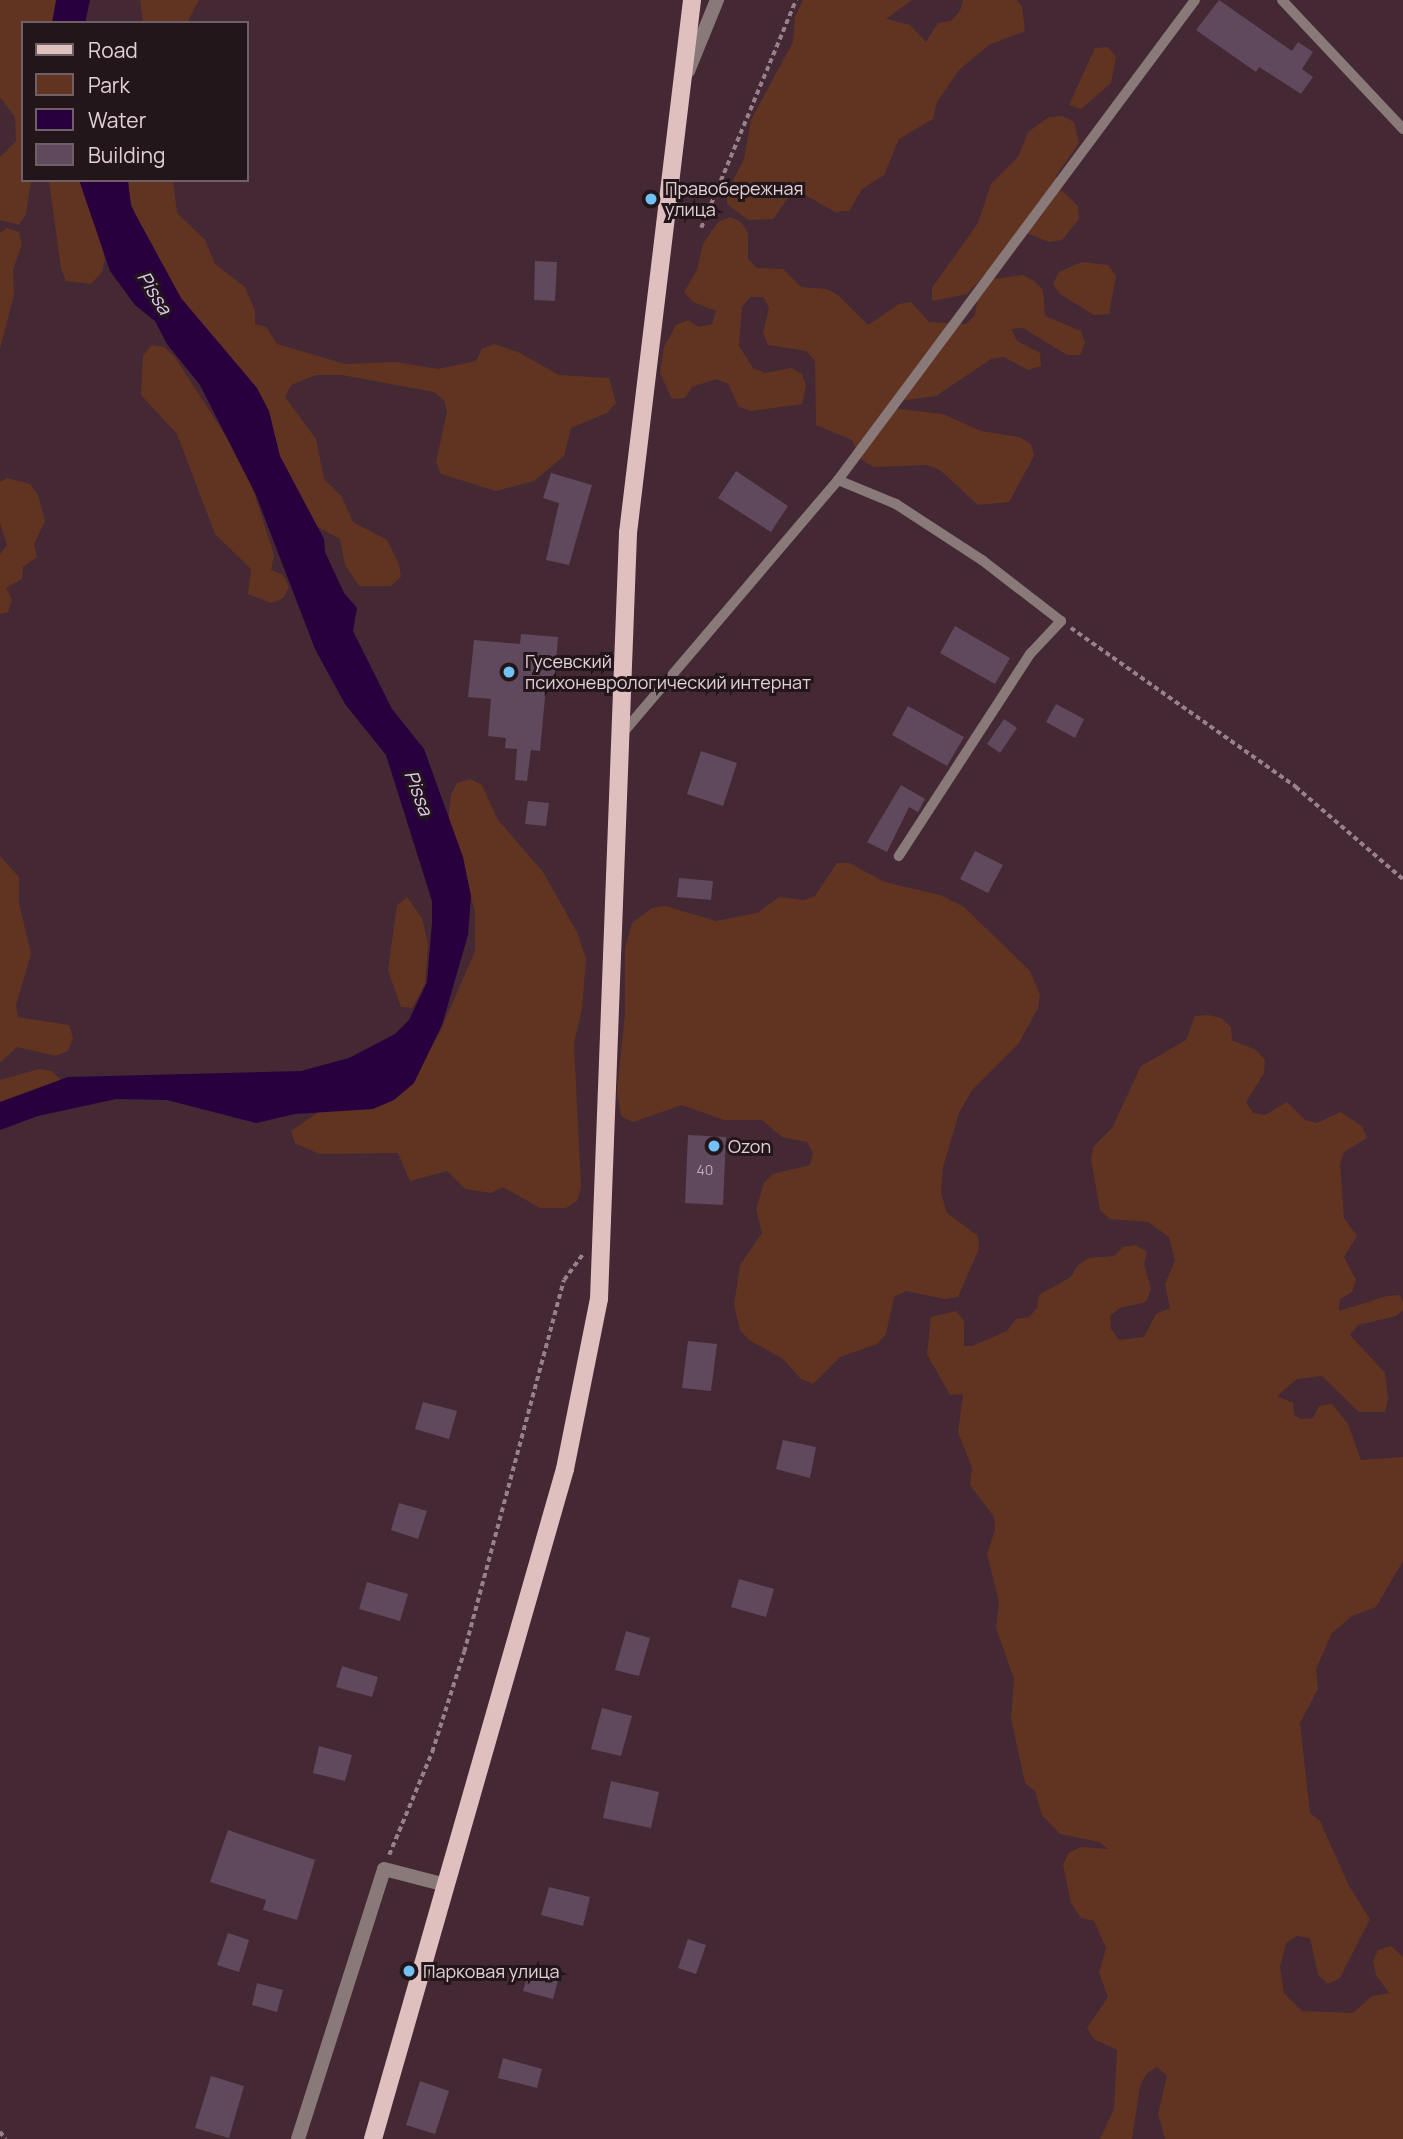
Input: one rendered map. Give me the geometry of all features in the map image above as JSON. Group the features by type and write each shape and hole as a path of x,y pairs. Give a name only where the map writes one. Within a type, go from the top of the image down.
{"main road":[{"path":"373,2139 580,1413 599,1299 628,533 692,0"}],"street":[{"path":"681,89 717,0"},
{"path":"298,2139 384,1869 446,1885"}],"lane":[{"path":"621,735 838,480 1195,0"},
{"path":"1282,0 1403,129"},
{"path":"838,480 896,504 982,560 1061,621 1030,654 898,856"}],"path":[{"path":"701,228 796,0"},
{"path":"1061,621 1296,787 1403,879"},
{"path":"384,1869 432,1752 464,1652 564,1280 603,1233"},
{"path":"0,2132 6,2139"}],"green space":[{"path":"0,0 57,0 53,21 21,21 21,182 31,182 26,214 19,225 0,220 0,157 16,141 15,117 0,97"},
{"path":"140,0 199,0 188,21 143,21"},
{"path":"803,0 912,0 886,19 910,25 926,42 938,23 951,21 960,11 963,0 1016,0 1022,6 1025,31 989,45 959,70 937,102 933,119 899,139 884,175 862,189 849,211 835,212 800,192 788,198 773,219 748,220 727,204 727,192 744,159 751,120 793,42 795,17"},
{"path":"1108,47 1116,57 1111,83 1081,109 1069,105 1095,48"},
{"path":"1062,116 1074,122 1079,143 1056,176 1059,188 1078,206 1079,219 1062,240 1049,242 1024,232 967,294 932,301 932,288 978,223 991,184 1018,157 1028,132 1049,117"},
{"path":"49,182 85,182 105,259 102,272 91,284 66,281 61,269"},
{"path":"125,182 173,182 177,213 205,240 215,264 245,287 255,311 255,324 266,327 277,344 345,364 396,362 438,369 476,361 482,349 494,344 518,352 559,375 609,378 616,403 607,413 571,428 564,456 534,481 496,491 441,474 436,462 447,412 444,400 434,392 342,375 316,375 291,385 285,397 316,439 324,479 342,497 353,522 387,540 399,564 401,577 391,586 359,586 345,565 340,539 307,521 145,246"},
{"path":"730,217 741,222 748,233 748,259 757,268 783,269 801,287 826,289 838,295 868,325 899,304 911,302 929,322 966,324 975,315 979,290 987,280 1023,275 1043,290 1045,316 1081,331 1085,343 1080,355 1067,355 1023,328 1011,329 1017,341 1040,353 1041,366 1028,370 1004,357 991,359 936,396 899,401 891,408 943,414 981,431 1019,437 1031,444 1034,456 1009,502 978,505 940,470 927,465 874,467 862,460 852,440 816,425 815,361 806,351 768,345 763,333 769,308 763,297 750,297 742,307 739,346 753,368 765,373 791,368 802,374 806,386 802,404 751,411 739,407 728,384 716,379 692,387 685,398 672,399 660,373 664,347 676,325 688,320 699,327 712,324 716,311 693,302 684,292 697,270 703,244 718,222"},
{"path":"7,228 19,232 22,245 13,269 14,295 0,349 0,233"},
{"path":"1082,262 1108,265 1116,276 1109,314 1094,315 1060,294 1053,284 1059,272"},
{"path":"151,345 164,347 174,356 246,467 274,555 271,570 283,575 289,587 283,598 271,603 248,594 251,569 215,534 177,434 141,395 143,356"},
{"path":"7,478 30,484 38,495 45,521 34,544 37,557 23,567 22,579 6,588 12,600 8,612 0,614 0,554 7,545 0,523 0,482"},
{"path":"470,779 482,785 498,820 543,872 577,932 586,959 582,1009 574,1043 581,1188 577,1201 566,1208 540,1208 503,1187 491,1193 465,1189 447,1171 410,1181 398,1153 319,1154 295,1143 291,1131 333,1102 421,1066 440,1032 475,951 475,911 448,822 451,795 457,783"},
{"path":"0,856 19,877 19,903 31,954 16,1005 18,1017 69,1025 73,1038 68,1051 56,1056 17,1047 0,1063"},
{"path":"837,863 849,863 885,882 940,895 964,907 1030,971 1040,995 1038,1008 1019,1043 972,1090 959,1113 943,1167 941,1193 947,1213 978,1236 979,1249 958,1297 945,1299 906,1291 894,1297 886,1334 877,1344 840,1357 813,1384 801,1379 783,1359 749,1340 740,1330 734,1305 740,1265 762,1233 756,1209 764,1183 773,1174 810,1165 813,1153 807,1142 782,1137 762,1120 724,1120 682,1105 633,1122 621,1116 617,1091 625,1013 625,948 632,923 652,908 665,906 716,921 757,913 779,897 804,900 815,896"},
{"path":"407,897 422,918 428,944 425,984 412,1008 401,1007 388,970 397,905"},
{"path":"1195,1016 1221,1018 1231,1027 1232,1040 1256,1050 1265,1060 1264,1073 1246,1102 1253,1113 1265,1115 1287,1102 1305,1120 1317,1123 1340,1112 1362,1126 1367,1138 1344,1152 1340,1164 1344,1218 1357,1236 1344,1257 1356,1280 1352,1292 1340,1299 1339,1311 1387,1296 1400,1295 1403,1302 1403,1310 1396,1316 1358,1325 1350,1335 1385,1373 1388,1399 1385,1412 1359,1412 1322,1376 1297,1379 1277,1396 1293,1403 1294,1415 1301,1419 1313,1418 1319,1406 1332,1404 1348,1424 1361,1460 1403,1457 1403,1561 1376,1607 1352,1616 1332,1633 1316,1669 1318,1689 1300,1723 1310,1813 1320,1821 1349,1886 1370,1919 1340,1978 1328,1984 1318,1975 1310,1938 1297,1936 1286,1943 1280,1967 1284,1993 1302,2011 1353,2013 1372,1996 1389,1993 1376,1975 1373,1961 1378,1950 1391,1946 1403,1957 1403,2139 1165,2139 1158,2114 1167,2076 1157,2067 1146,2074 1140,2086 1132,2139 1100,2139 1114,2109 1117,2050 1094,2039 1087,2028 1108,1997 1099,1973 1106,1948 1094,1921 1081,1918 1071,1903 1063,1864 1069,1853 1081,1847 1108,1849 1099,1842 1060,1834 1042,1815 1035,1791 1025,1783 1011,1718 1014,1679 996,1628 999,1602 987,1554 995,1530 994,1517 970,1485 972,1468 958,1432 963,1394 950,1395 927,1354 931,1317 956,1311 964,1321 964,1346 972,1346 1007,1331 1016,1319 1029,1317 1037,1308 1039,1295 1071,1277 1078,1265 1089,1258 1114,1256 1123,1247 1136,1245 1147,1252 1144,1264 1151,1289 1146,1302 1120,1308 1110,1316 1111,1329 1119,1340 1144,1337 1156,1314 1170,1308 1165,1284 1175,1261 1169,1237 1148,1222 1110,1219 1100,1210 1091,1159 1093,1147 1112,1128 1141,1066 1186,1040"},
{"path":"39,1069 52,1071 62,1081 0,1105 0,1080"}],"water":[{"path":"56,0 90,0 85,21 52,21"},
{"name":"Pissa","path":"80,182 128,182 131,206 181,298 257,388 269,411 280,456 324,539 325,552 344,593 357,608 353,631 392,709 424,749 463,857 471,896 468,935 442,1025 414,1083 394,1100 373,1109 295,1114 256,1123 167,1100 116,1099 38,1116 0,1130 0,1102 68,1077 301,1071 349,1058 395,1034 409,1020 427,982 432,901 386,755 345,704 315,649 256,495 200,385 167,344 155,321 135,305 110,271"}],"building":[{"path":"1219,0 1292,51 1298,42 1313,52 1302,69 1313,77 1301,94 1259,67 1256,72 1196,30"},
{"path":"535,261 557,262 555,301 534,300"},
{"path":"736,471 788,506 771,532 718,498"},
{"path":"551,473 592,485 569,565 546,560 559,503 543,498"},
{"path":"955,626 1010,658 995,684 940,653"},
{"path":"521,634 558,637 555,676 547,676 540,751 531,750 527,781 515,780 517,749 505,748 506,738 488,736 491,699 468,697 474,640 520,644"},
{"path":"1056,704 1084,719 1075,738 1046,722"},
{"path":"908,706 964,737 947,766 892,735"},
{"path":"1004,719 1017,728 1000,753 987,744"},
{"path":"701,751 737,763 723,806 687,794"},
{"path":"901,785 925,799 918,812 909,807 887,852 867,842"},
{"path":"528,801 549,803 546,826 525,824"},
{"path":"975,851 1003,865 988,893 960,879"},
{"path":"679,878 713,881 711,900 677,897"},
{"path":"688,1135 726,1137 723,1205 685,1203"},
{"path":"688,1341 717,1344 711,1391 682,1388"},
{"path":"423,1402 457,1411 449,1439 415,1429"},
{"path":"783,1440 816,1447 810,1478 776,1469"},
{"path":"399,1503 427,1511 418,1539 391,1530"},
{"path":"739,1579 774,1589 766,1617 731,1607"},
{"path":"367,1582 408,1594 400,1621 359,1609"},
{"path":"626,1631 650,1638 639,1676 615,1670"},
{"path":"342,1666 378,1677 372,1697 336,1687"},
{"path":"602,1708 632,1716 621,1756 591,1749"},
{"path":"319,1746 352,1755 345,1781 313,1773"},
{"path":"611,1781 659,1792 651,1828 603,1818"},
{"path":"228,1830 315,1860 297,1920 263,1910 266,1900 210,1882"},
{"path":"549,1887 590,1897 583,1926 541,1915"},
{"path":"228,1933 249,1940 239,1972 217,1965"},
{"path":"688,1939 706,1945 696,1974 678,1968"},
{"path":"531,1965 560,1973 553,1999 523,1991"},
{"path":"257,1983 283,1990 277,2012 252,2005"},
{"path":"503,2058 542,2069 537,2088 498,2078"},
{"path":"211,2076 244,2086 229,2138 195,2128"},
{"path":"420,2081 449,2091 435,2134 406,2125"}],"place":[{"name":"Правобережная улица","path":"651,199"},
{"name":"Гусевский психоневрологический интернат","path":"509,672"},
{"name":"Ozon","path":"714,1146"},
{"name":"Парковая улица","path":"409,1971"}]}
